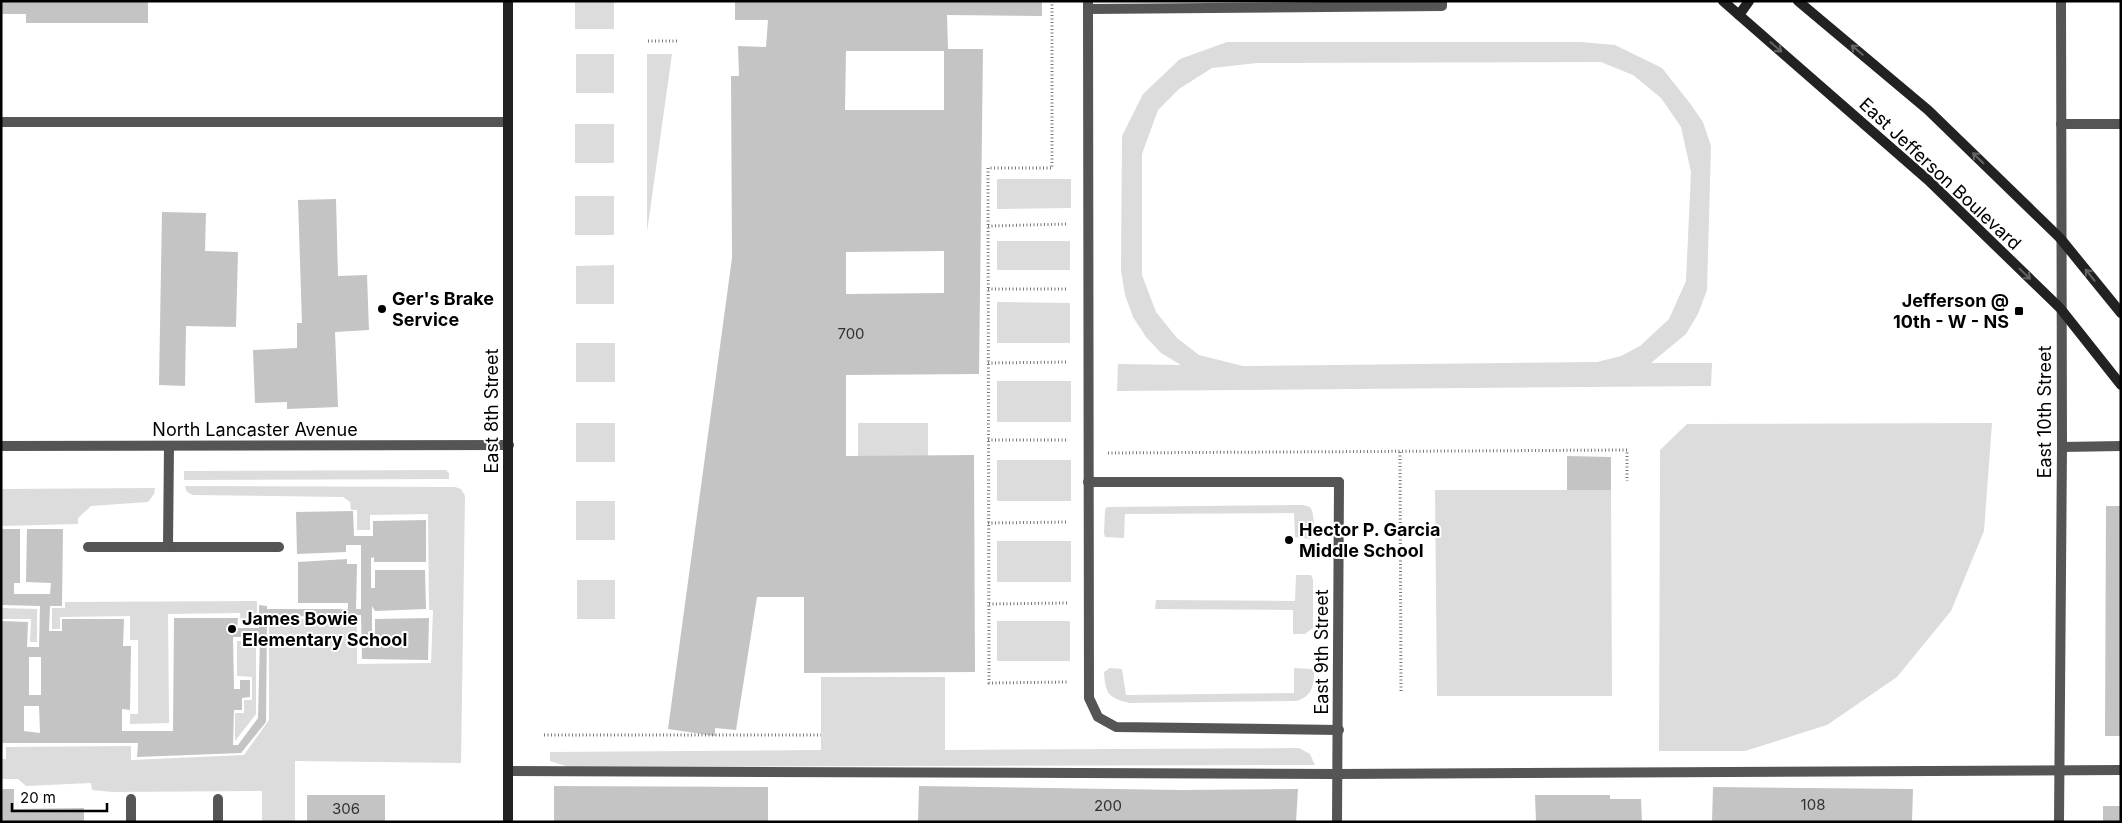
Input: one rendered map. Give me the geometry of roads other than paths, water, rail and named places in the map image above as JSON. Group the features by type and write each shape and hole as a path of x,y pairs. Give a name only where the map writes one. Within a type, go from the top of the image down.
{"main road":[{"name":"East 8th Street","path":"508,1 508,822"},
{"name":"East Jefferson Boulevard","path":"1723,1 1928,180 2060,308 2121,384"},
{"path":"1739,15 1749,1"},
{"name":"East Jefferson Boulevard","path":"1798,1 1928,110 2060,238 2121,313"}],"street":[{"path":"1339,730 1116,728 1098,717 1090,698 1088,5 1442,6 1442,1"},
{"name":"East 10th Street","path":"2059,822 2062,447 2060,308 2061,1"},
{"path":"1,122 507,122"},
{"path":"2061,124 2121,124"},
{"name":"North Lancaster Avenue","path":"1,446 509,445"},
{"path":"168,547 169,446"},
{"path":"2062,447 2121,446"},
{"name":"East 9th Street","path":"1088,482 1339,482 1337,822"},
{"path":"88,547 279,547"},
{"path":"508,771 1337,774 2121,770"},
{"path":"131,800 131,822"},
{"path":"218,800 218,822"}],"place":[{"name":"Ger's Brake Service","path":"382,309"},
{"name":"Jefferson @ 10th - W - NS","path":"2019,311"},
{"name":"Hector P. Garcia Middle School","path":"1289,540"},
{"name":"James Bowie Elementary School","path":"232,629"}]}
